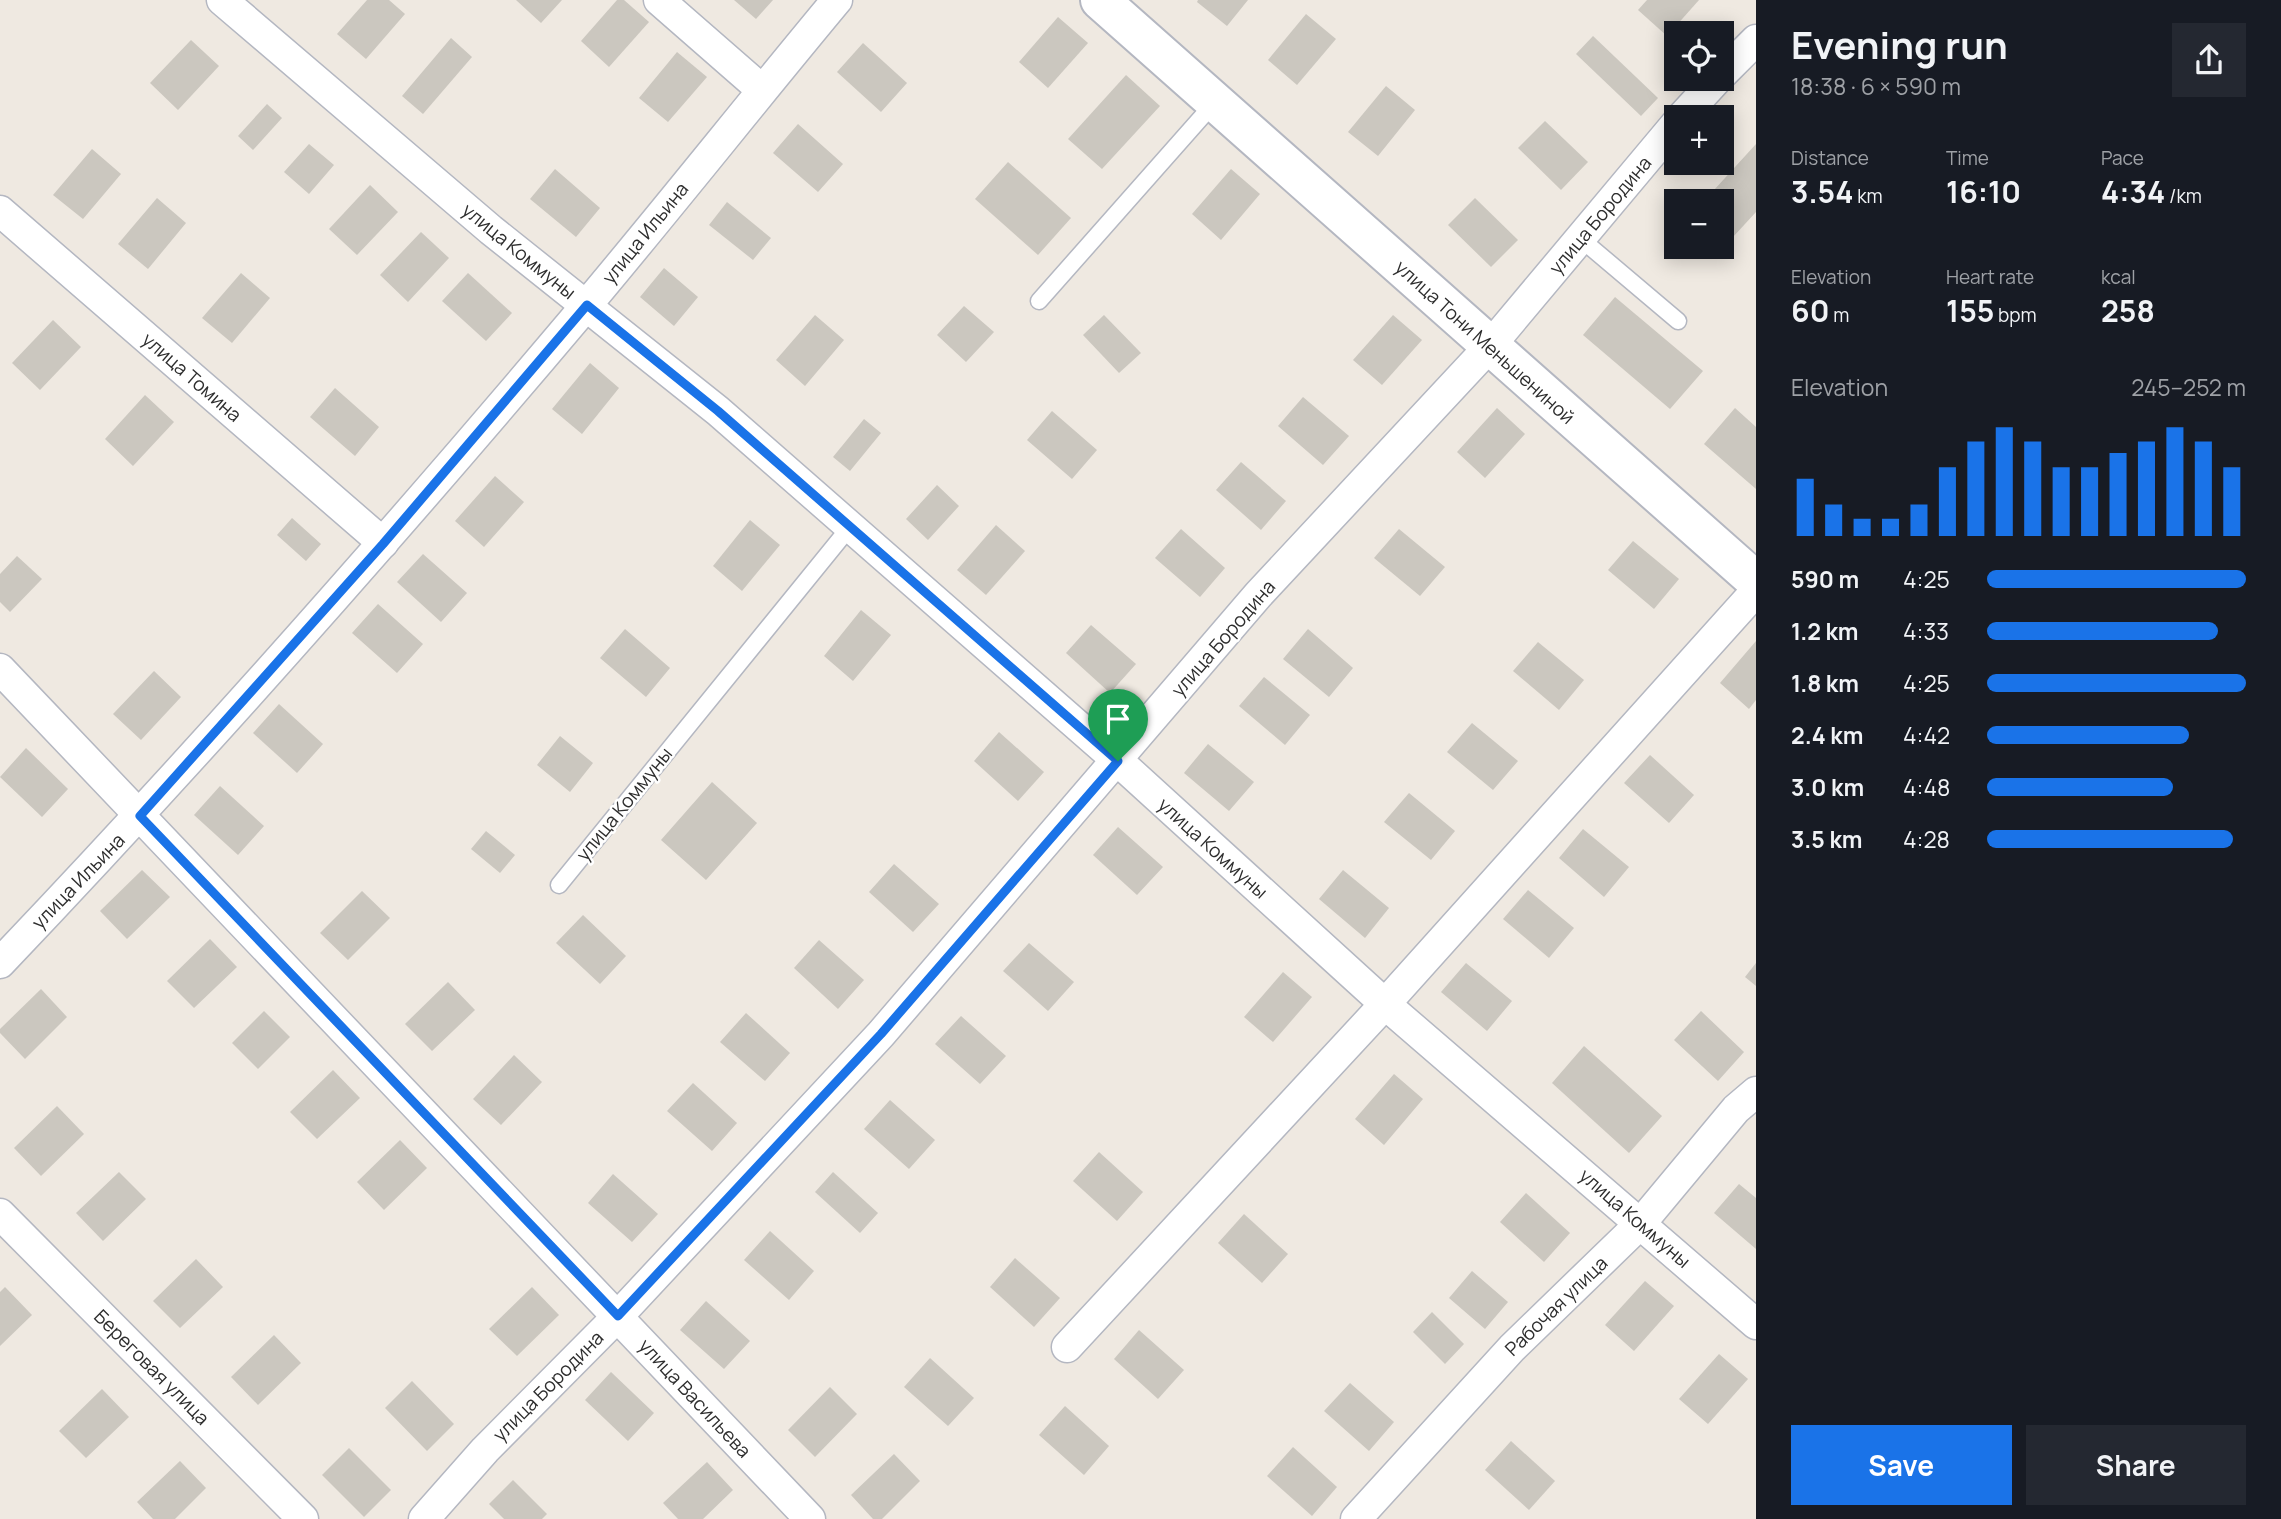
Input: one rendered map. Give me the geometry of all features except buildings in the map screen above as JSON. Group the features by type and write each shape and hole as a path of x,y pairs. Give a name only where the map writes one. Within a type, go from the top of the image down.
{"street":[{"name":"улица Коммуны","path":"222,0 491,230 718,411 1118,761 1385,1004 1756,1324"},
{"path":"659,0 762,90"},
{"name":"улица Ильина","path":"0,963 140,816 383,544 587,305 837,0"},
{"name":"улица Тони Меньшениной","path":"1100,0 1756,581"},
{"path":"1734,62 1756,40"},
{"path":"1693,105 1706,91"},
{"name":"улица Бородина","path":"424,1519 485,1450 618,1316 881,1034 1258,595 1490,346 1664,139"},
{"name":"улица Томина","path":"0,211 383,544"},
{"path":"1067,1347 1385,1004 1756,591"},
{"name":"улица Васильева","path":"0,669 810,1519"},
{"name":"Рабочая улица","path":"1356,1519 1512,1348 1641,1223 1736,1109 1756,1092"},
{"name":"Береговая улица","path":"0,1214 303,1519"}],"lane":[{"path":"1039,301 1214,102"},
{"path":"1581,239 1678,321"},
{"name":"улица Коммуны","path":"559,885 849,528"}],"route":[{"path":"587,305 718,411 1118,761 881,1034 618,1316 140,816 383,544 587,305"}]}
